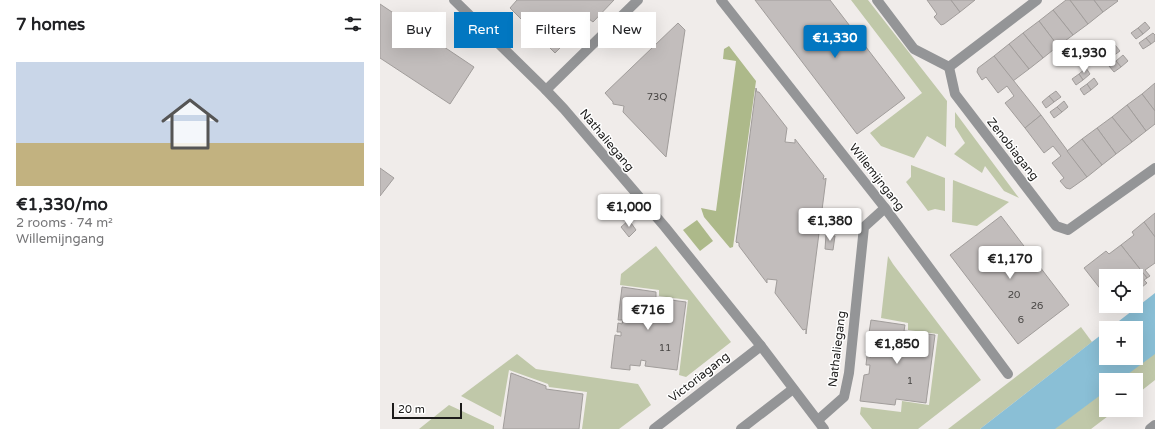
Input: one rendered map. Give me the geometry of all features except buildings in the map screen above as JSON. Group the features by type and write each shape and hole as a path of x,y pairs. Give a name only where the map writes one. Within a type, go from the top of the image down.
{"street":[{"name":"Nathaliegang","path":"454,0 564,109 665,227 761,346 824,429"},
{"path":"546,90 638,0"},
{"name":"Willemijngang","path":"721,0 885,208 1008,374"},
{"path":"878,0 914,49 949,67 1037,0"},
{"name":"Zenobiagang","path":"949,67 955,94 1056,226 1068,230 1155,168"},
{"name":"Nathaliegang","path":"818,420 844,397 864,227 885,208"},
{"name":"Victoriagang","path":"654,429 761,346"},
{"path":"741,429 793,389"},
{"path":"1150,429 1155,425"}],"green space":[{"path":"851,0 868,0 947,101 946,147 927,136 914,158 881,146 870,133 922,93"},
{"path":"729,46 756,81 733,247 730,248 704,217 701,208 716,211 736,61 723,59 724,49"},
{"path":"955,112 1019,198 1004,191 985,166 982,173 954,154 965,143 955,127"},
{"path":"911,165 945,178 945,211 935,209 928,211 906,182 911,177"},
{"path":"953,180 1009,202 977,226 952,222"},
{"path":"697,220 713,241 700,251 683,230"},
{"path":"656,246 731,342 686,377 679,375 688,300 659,296 659,290 620,285 621,274"},
{"path":"888,256 981,380 918,429 872,429 860,414 861,407 901,412 902,401 929,405 938,334 908,330 908,323 881,318"},
{"path":"1081,327 1092,342 980,429 948,429"},
{"path":"1155,353 1155,380 1143,389 1143,373 1128,373 1139,365 1143,365 1143,362"},
{"path":"517,354 536,369 638,384 651,405 619,429 582,429 587,392 549,387 548,384 509,370 501,417 461,396"},
{"path":"1099,395 1099,417 1107,417 1091,429 1054,429"},
{"path":"449,405 494,426 494,429 419,429"}],"water":[{"path":"1155,293 1155,354 1143,363 1143,321 1119,321 1129,313 1143,313 1143,302"},
{"path":"1099,336 1099,365 1140,365 1129,373 1099,373 1099,396 1055,429 980,429"}]}
